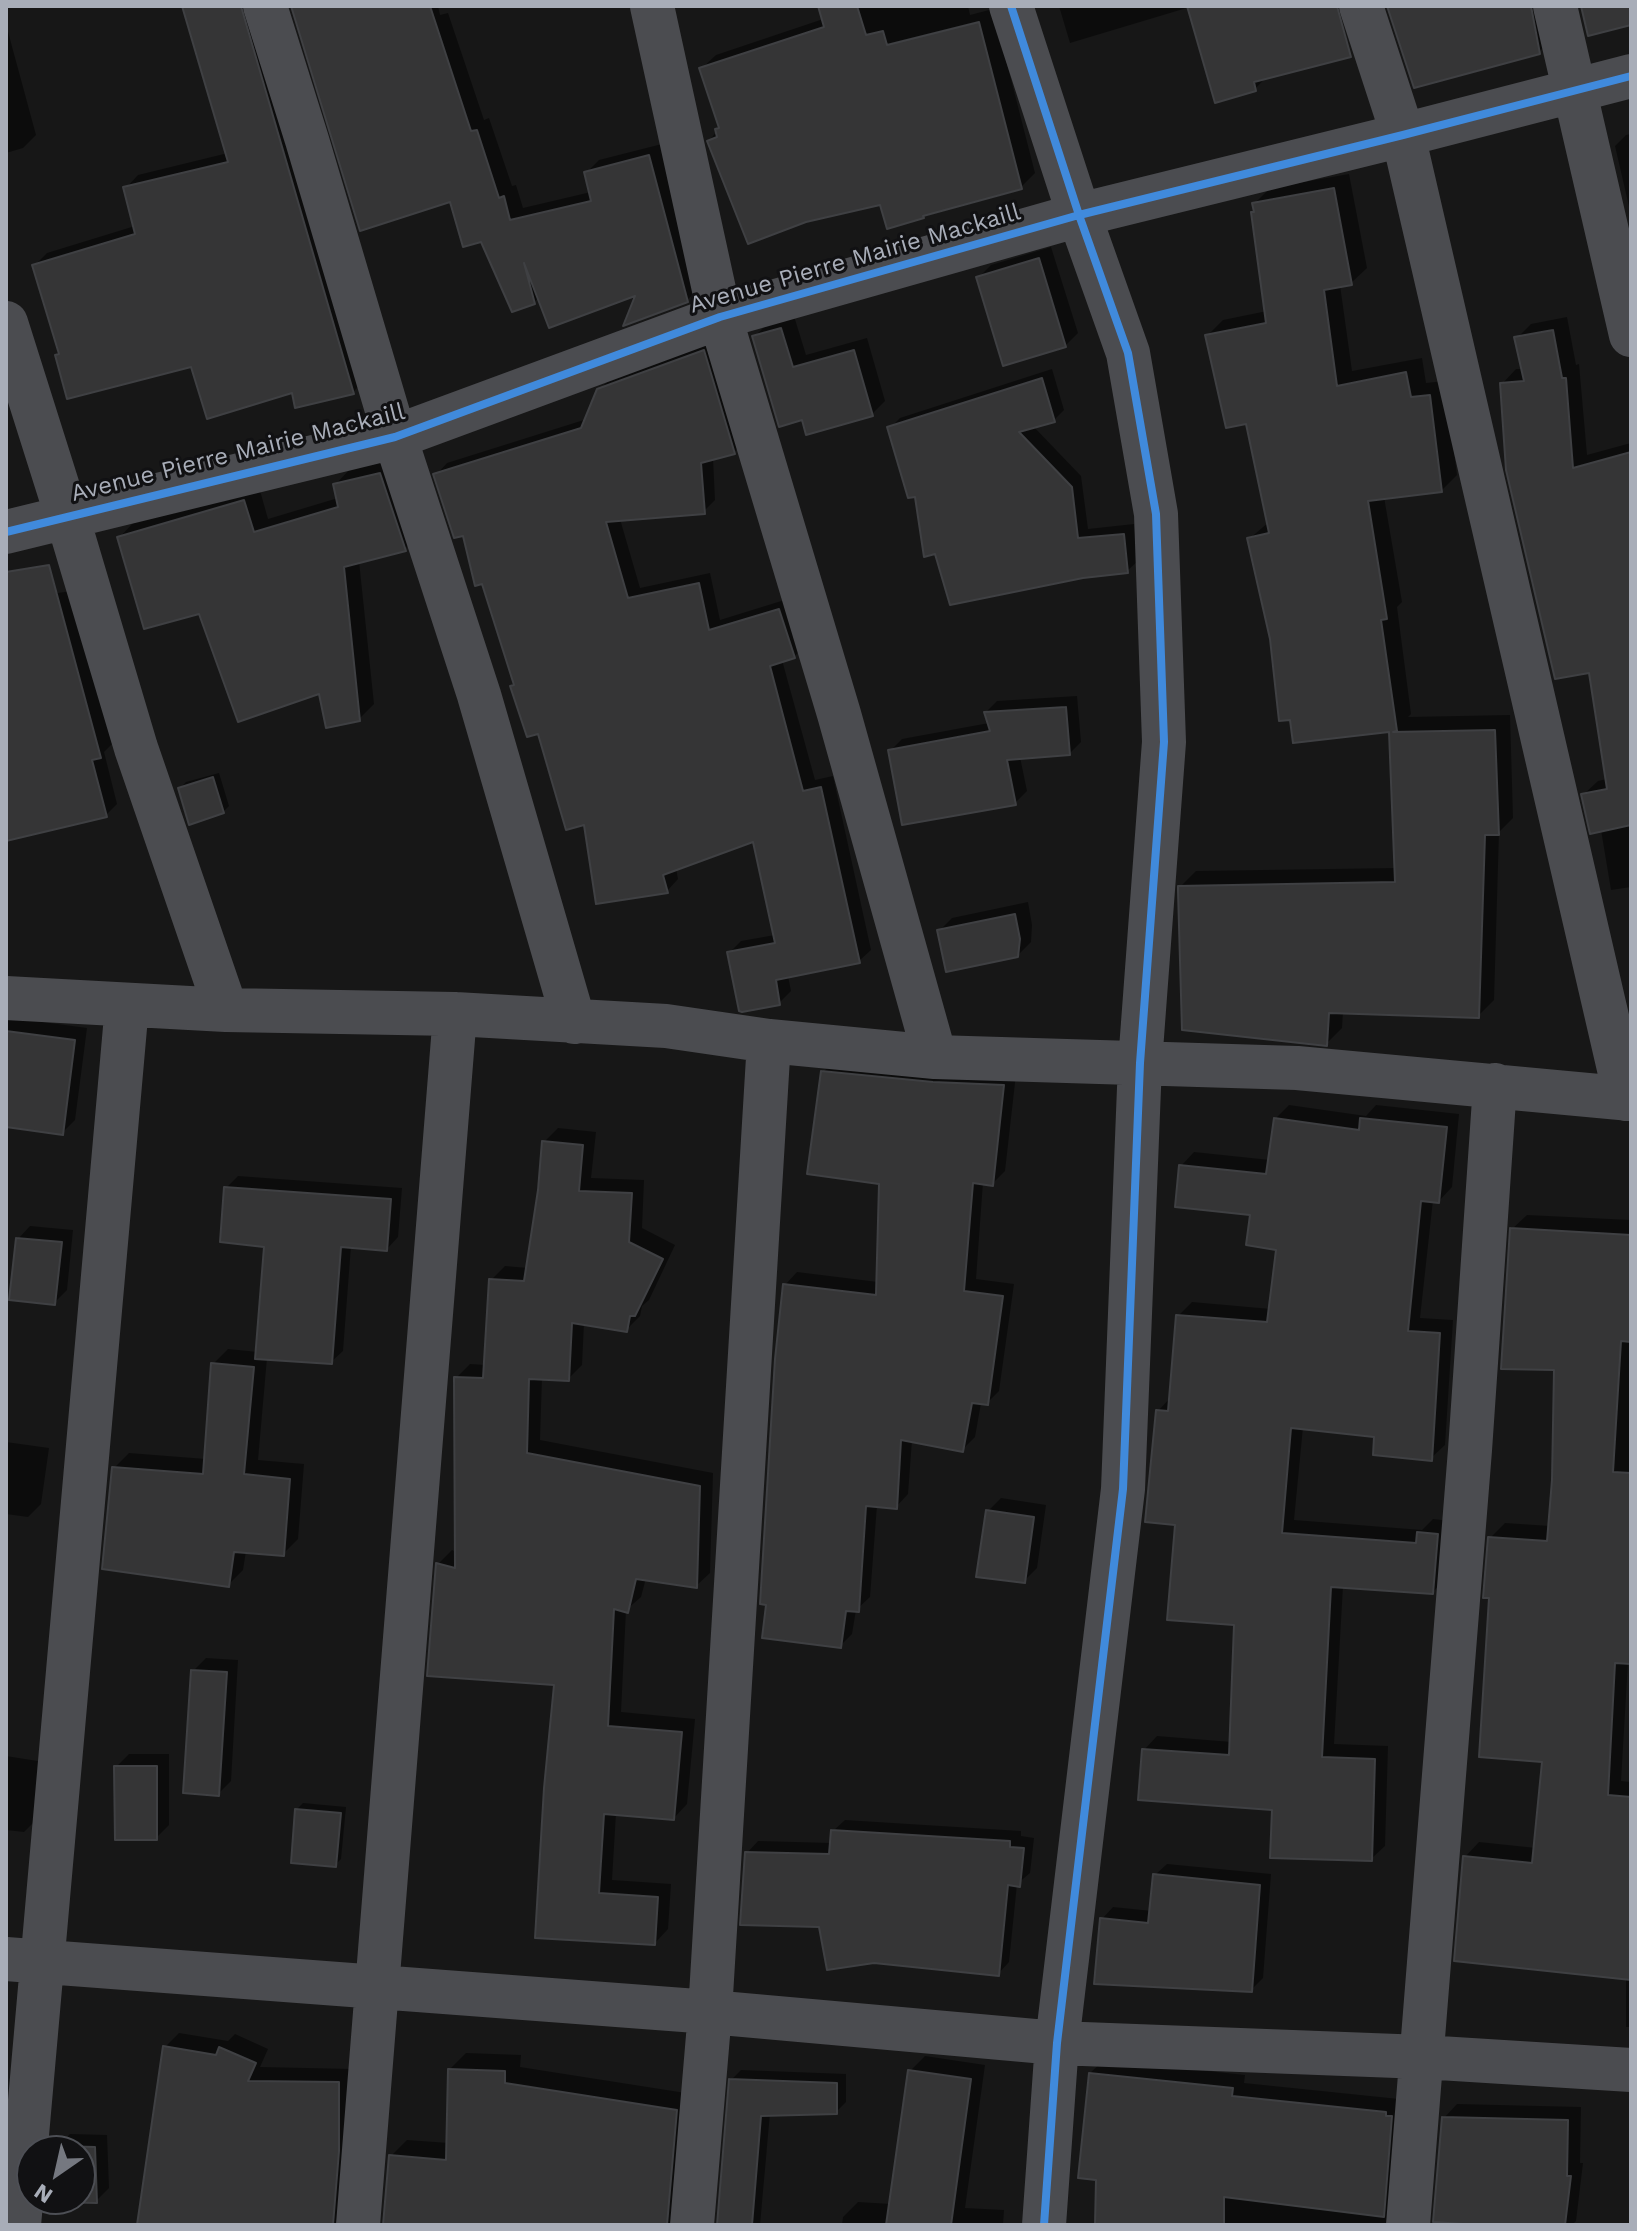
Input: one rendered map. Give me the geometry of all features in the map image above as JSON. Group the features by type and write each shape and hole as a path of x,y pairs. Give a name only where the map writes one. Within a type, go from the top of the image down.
{"street":[{"path":"265,6 395,437 479,695 574,1022"},
{"path":"652,6 720,317 839,714 935,1057"},
{"path":"1011,6 1128,353 1156,514 1164,742 1140,1063 1123,1489 1057,2043 1044,2225"},
{"path":"6,998 226,1010 455,1014 666,1026 769,1041 935,1057 1297,1068 1629,1099 1403,135 1361,6"},
{"path":"1555,6 1631,335"},
{"name":"Avenue Pierre Mairie Mackaill","path":"6,532 395,437 720,317 1079,215 1631,76"},
{"path":"6,323 136,748 226,1010"},
{"path":"19,2225 24,1960 127,1005"},
{"path":"358,2225 455,1014"},
{"path":"692,2225 710,2012 769,1041"},
{"path":"1408,2225 1470,1450 1495,1085"},
{"path":"24,1960 710,2012 1057,2043 1423,2057 1631,2070"}],"building":[{"path":"182,6 241,6 354,394 295,408 292,393 207,419 191,367 67,399 55,355 59,354 32,265 135,234 123,187 228,162"},
{"path":"291,6 430,6 471,131 477,130 499,198 504,196 510,220 591,201 584,172 649,155 688,302 623,326 635,296 549,328 524,263 535,304 512,312 481,242 463,247 450,202 360,231"},
{"path":"818,6 857,6 866,35 883,31 887,45 979,22 1022,189 887,229 880,205 806,222 748,244 707,141 717,137 715,129 719,128 699,68 824,27"},
{"path":"1187,6 1337,6 1351,57 1254,82 1256,91 1215,103"},
{"path":"1387,6 1531,6 1540,54 1414,88"},
{"path":"1581,6 1631,6 1631,25 1588,36"},
{"path":"1334,188 1352,285 1324,290 1337,386 1406,372 1411,397 1430,395 1442,492 1368,501 1387,619 1381,620 1397,731 1393,732 1495,730 1499,835 1485,835 1479,1018 1329,1013 1327,1046 1182,1030 1178,886 1395,882 1389,732 1293,743 1290,720 1279,721 1270,639 1247,538 1269,533 1246,424 1226,428 1205,335 1266,323 1252,203"},
{"path":"1039,258 1066,347 1003,366 976,277"},
{"path":"781,328 793,367 854,350 873,416 806,435 802,420 779,427 752,336"},
{"path":"1553,330 1562,378 1566,378 1573,468 1631,452 1631,825 1590,834 1581,794 1607,789 1589,673 1555,679 1506,470 1500,383 1524,381 1514,337"},
{"path":"704,350 735,454 701,463 705,514 606,522 628,598 699,583 709,630 779,609 795,658 770,666 803,791 821,787 860,963 776,980 780,1005 742,1012 739,1011 727,952 775,943 753,842 663,875 668,893 596,904 584,825 566,830 538,734 527,737 482,584 475,586 463,536 454,538 433,474 581,428 597,389"},
{"path":"1042,378 1055,422 1019,432 1072,487 1078,538 1124,534 1128,573 1083,578 950,605 935,554 924,557 915,497 908,498 887,427"},
{"path":"380,473 406,551 344,567 360,721 326,728 319,694 238,722 199,614 144,629 117,537 244,500 254,532 338,507 333,484"},
{"path":"49,565 101,758 92,760 107,817 6,841 6,572"},
{"path":"1066,707 1070,755 1007,760 1016,805 902,825 888,750 990,731 984,712"},
{"path":"213,777 224,813 189,825 178,788"},
{"path":"1015,914 1020,939 1018,957 946,972 937,930"},
{"path":"6,1031 75,1040 63,1135 6,1127"},
{"path":"821,1071 933,1082 1004,1085 993,1186 973,1183 964,1291 1003,1296 988,1405 972,1403 963,1452 901,1440 897,1509 866,1506 859,1612 846,1611 841,1648 762,1638 766,1605 760,1604 775,1359 783,1284 876,1295 879,1184 807,1174"},
{"path":"1274,1118 1359,1130 1360,1118 1447,1127 1439,1203 1421,1201 1408,1331 1440,1333 1432,1461 1373,1455 1374,1437 1291,1428 1282,1533 1416,1543 1417,1532 1438,1534 1433,1594 1331,1587 1322,1757 1375,1759 1372,1861 1270,1858 1272,1810 1138,1800 1142,1749 1229,1755 1234,1625 1167,1620 1175,1525 1145,1522 1156,1410 1168,1411 1176,1315 1267,1322 1276,1250 1246,1245 1250,1215 1175,1207 1179,1165 1266,1174"},
{"path":"542,1141 583,1145 579,1191 632,1193 629,1242 663,1259 635,1316 630,1316 627,1332 572,1323 569,1381 529,1379 527,1453 700,1486 697,1588 636,1579 628,1613 614,1609 608,1726 682,1732 674,1820 604,1814 599,1893 658,1897 655,1945 535,1938 554,1685 427,1676 436,1563 455,1568 454,1377 483,1378 489,1279 524,1281"},
{"path":"224,1187 391,1199 387,1251 341,1247 332,1364 255,1359 264,1247 220,1242"},
{"path":"1510,1228 1631,1235 1631,1342 1621,1341 1613,1472 1631,1473 1631,1664 1615,1663 1608,1795 1631,1797 1631,1980 1454,1961 1463,1856 1532,1863 1542,1762 1479,1757 1489,1598 1483,1598 1488,1537 1547,1541 1552,1480 1554,1370 1501,1369"},
{"path":"16,1238 62,1242 55,1305 9,1300"},
{"path":"211,1363 254,1367 244,1474 290,1479 284,1556 234,1552 229,1587 102,1569 112,1467 203,1474"},
{"path":"986,1510 1034,1517 1025,1583 976,1577"},
{"path":"191,1670 227,1672 219,1796 183,1793"},
{"path":"114,1766 157,1766 157,1840 115,1840"},
{"path":"295,1809 341,1813 336,1867 291,1863"},
{"path":"831,1830 1010,1841 1010,1847 1024,1848 1020,1887 1008,1885 999,1976 874,1963 827,1970 819,1927 740,1925 745,1852 829,1854"},
{"path":"1153,1874 1260,1885 1252,1992 1094,1984 1100,1918 1148,1923"},
{"path":"163,2046 216,2055 219,2047 256,2063 248,2081 339,2082 339,2151 333,2225 137,2225"},
{"path":"448,2069 505,2071 505,2083 677,2110 667,2225 383,2225 389,2155 446,2160"},
{"path":"908,2070 971,2079 951,2225 886,2225"},
{"path":"1089,2073 1233,2088 1232,2096 1386,2112 1386,2116 1392,2116 1384,2217 1224,2197 1224,2225 1095,2225 1096,2180 1078,2178"},
{"path":"729,2079 837,2083 837,2114 761,2116 752,2225 717,2225"},
{"path":"1442,2117 1568,2120 1567,2176 1571,2176 1565,2225 1433,2222"}],"cycle path":[{"path":"1011,6 1128,353 1156,514 1164,742 1140,1063 1123,1489 1057,2043 1044,2225"},
{"path":"6,532 395,437 720,317 1079,215 1631,76"}]}
